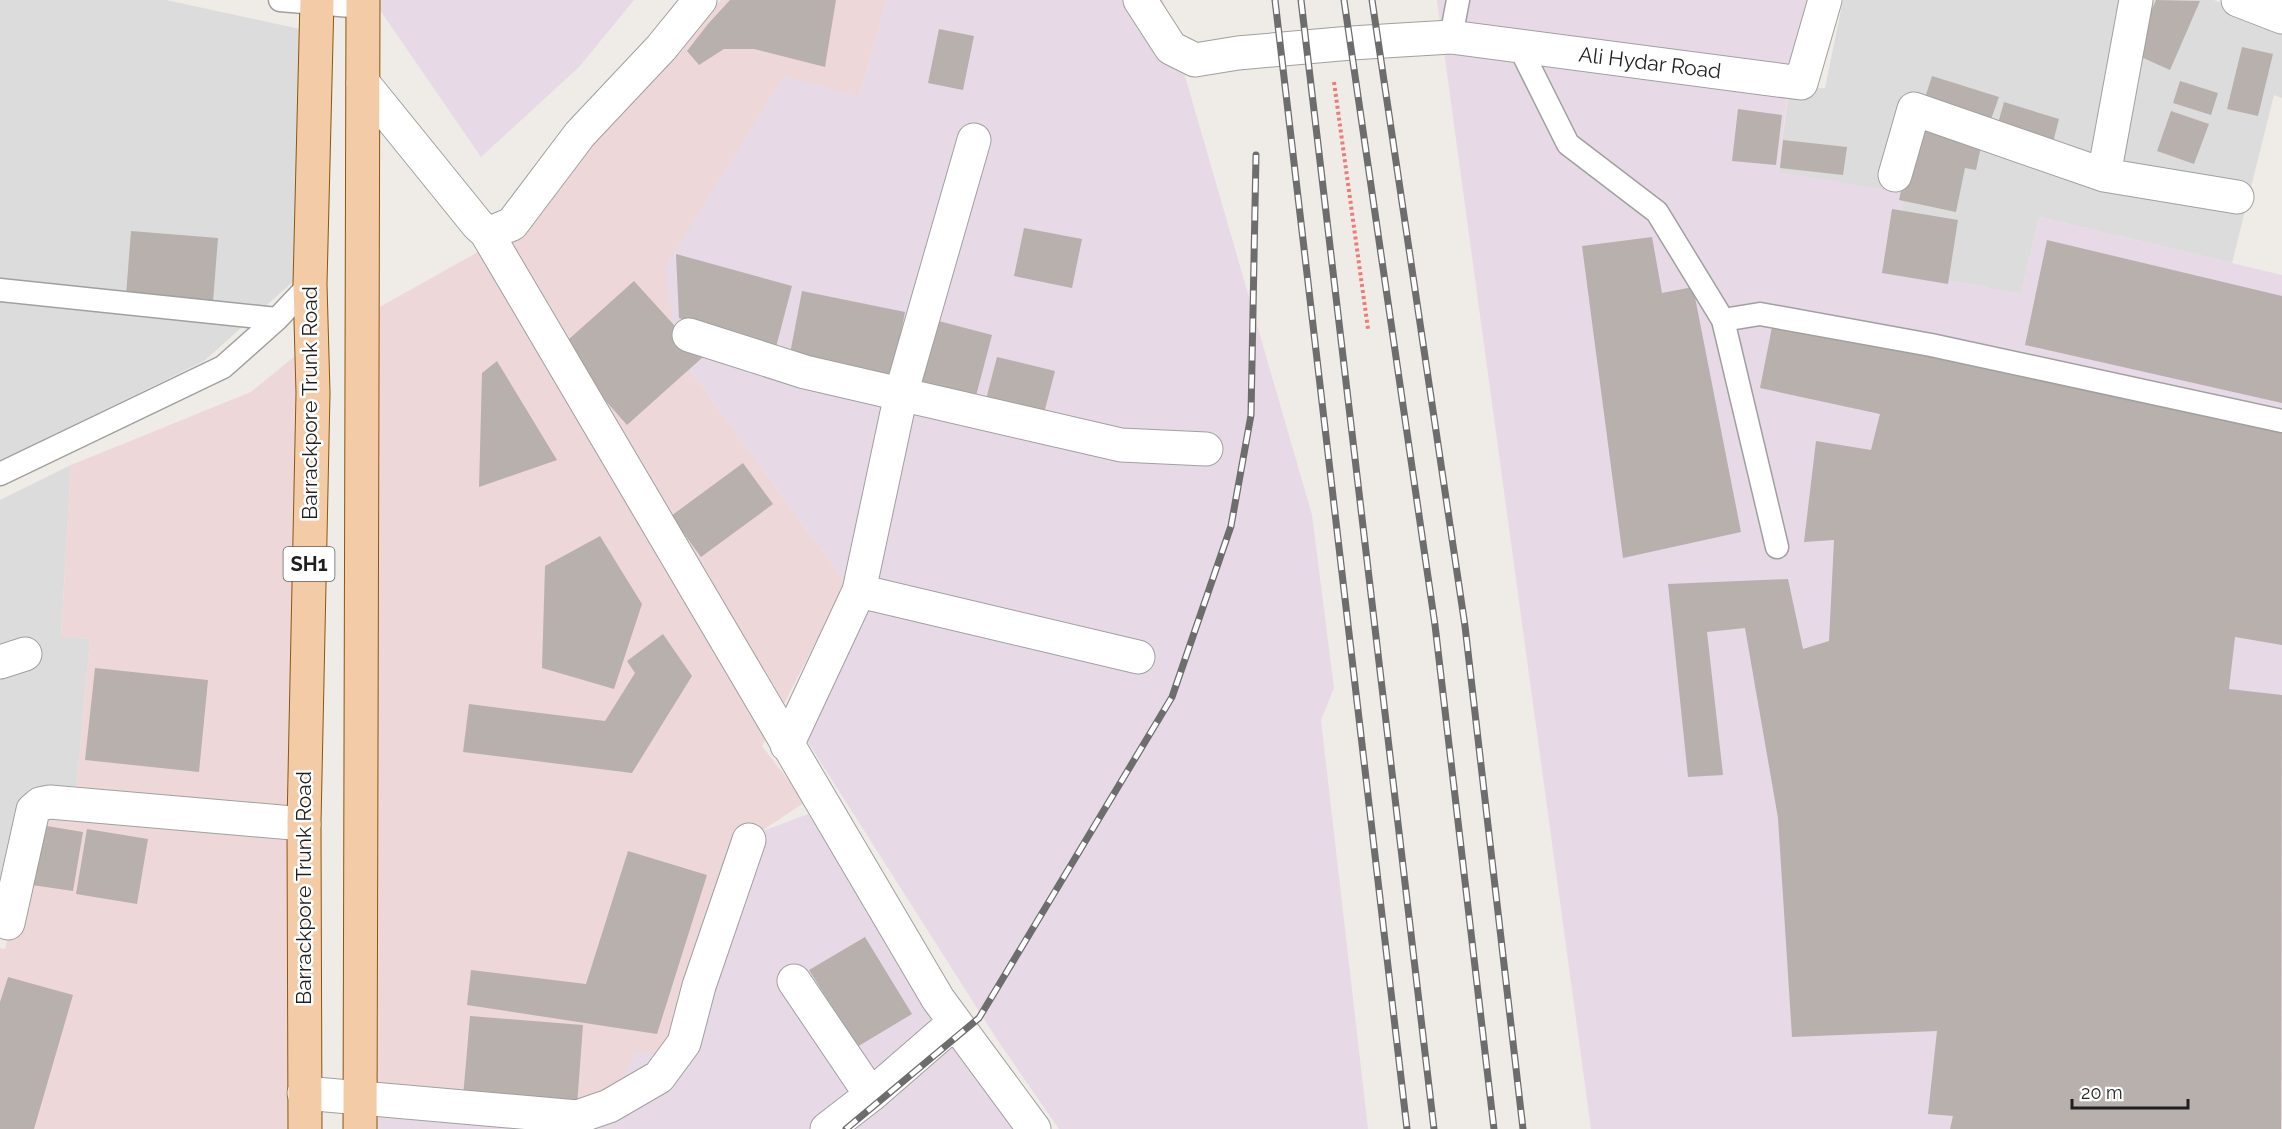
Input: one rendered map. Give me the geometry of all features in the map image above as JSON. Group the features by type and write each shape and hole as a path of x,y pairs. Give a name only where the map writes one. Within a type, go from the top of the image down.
{"main road":[{"name":"Barrackpore Trunk Road","path":"305,1129 304,824 313,393 310,284 317,2"},
{"name":"SH1","path":"360,1129 363,3"}],"street":[{"path":"486,232 493,232 512,224 580,134 662,48 700,0"},
{"name":"Ali Hydar Road","path":"1140,0 1171,48 1195,60 1238,53 1329,45 1451,38 1801,83 1825,0"},
{"path":"2104,175 2136,0"},
{"path":"2238,0 2282,17"},
{"path":"363,83 486,232 938,999 1034,1129"},
{"path":"1895,175 1914,109 2104,175 2237,197"},
{"path":"787,745 859,591 901,394 974,140"},
{"path":"689,335 805,372 1121,445 1206,449"},
{"path":"859,591 1138,657"},
{"path":"8,923 33,810 40,804 50,802 304,824"},
{"path":"304,1093 360,1096 577,1117 609,1106 659,1077 684,1043 699,986 749,840"},
{"path":"794,981 871,1095"},
{"path":"827,1129 871,1095 955,1022"}],"lane":[{"path":"280,0 363,3"},
{"path":"1446,0 1451,38"},
{"path":"1451,38 1458,0"},
{"path":"1519,46 1568,144 1657,212 1724,320 1777,547"},
{"path":"0,474 223,367 277,319 310,284"},
{"path":"0,290 277,319"},
{"path":"1724,320 1760,314 1920,343 2282,421"}],"path":[{"path":"1329,45 1368,329"}],"shaded area":[{"path":"0,0 166,0 314,32 315,262 204,361 0,461"},
{"path":"373,0 634,0 579,67 481,157"},
{"path":"721,0 887,0 859,96 677,352 846,584 762,746 805,802 760,832 690,1055 593,1129 542,1129 353,1116 353,322 519,229 538,194"},
{"path":"887,0 1163,0 1312,515 1334,688 1321,720 1368,1129 1059,1129 998,1041 804,736 846,584 677,352 665,267 784,76 859,96"},
{"path":"1437,0 1812,0 1791,66 1778,172 1904,193 1896,271 2021,294 2039,217 2282,275 2282,1129 1591,1129"},
{"path":"1843,0 2214,0 2282,30 2282,98 2274,95 2232,263 2039,217 2021,294 1896,271 1778,173 1789,89 1825,88"},
{"path":"311,343 310,1129 0,1129 0,948 5,949 40,810 76,793 90,639 61,637 71,465 251,392"},
{"path":"71,465 61,636 90,639 76,793 30,791 0,938 0,500"},
{"path":"808,814 1016,1129 593,1129 637,1052 690,1055 760,832"},
{"path":"353,1116 542,1129 353,1129"}],"building":[{"path":"730,0 836,0 825,67 754,49 724,49 699,65 687,51"},
{"path":"2156,0 2200,1 2170,70 2132,53"},
{"path":"939,29 974,36 963,90 928,83"},
{"path":"2242,47 2273,54 2258,116 2227,109"},
{"path":"1932,76 1999,97 1989,125 1923,104"},
{"path":"2180,81 2218,93 2211,115 2173,103"},
{"path":"2004,102 2059,119 2051,150 1995,134"},
{"path":"1738,109 1782,115 1776,165 1732,161"},
{"path":"2171,111 2209,124 2194,164 2157,151"},
{"path":"1915,123 1983,137 1976,170 1965,168 1956,212 1899,200"},
{"path":"1783,140 1847,147 1843,175 1780,168"},
{"path":"1892,209 1958,220 1948,284 1882,273"},
{"path":"1024,228 1082,239 1072,288 1014,276"},
{"path":"131,231 218,238 213,302 126,295"},
{"path":"1652,237 1662,293 1693,287 1741,532 1623,558 1582,246"},
{"path":"2047,240 2282,296 2282,403 2025,345"},
{"path":"676,254 792,286 775,351 679,318"},
{"path":"634,281 703,357 627,425 559,348"},
{"path":"802,291 905,312 892,379 789,359"},
{"path":"931,319 992,335 976,396 915,381"},
{"path":"1773,322 2282,427 2282,645 2235,637 2229,689 2282,695 2281,1129 1950,1129 1953,1116 1928,1114 1937,1031 1792,1037 1778,818 1745,628 1707,632 1723,775 1688,777 1668,584 1788,579 1803,649 1829,641 1834,540 1804,542 1816,441 1871,450 1880,414 1760,388"},
{"path":"997,357 1055,371 1042,421 984,407"},
{"path":"497,361 557,460 479,487 482,373"},
{"path":"743,463 773,504 701,557 671,516"},
{"path":"600,536 642,604 614,689 542,668 545,566"},
{"path":"663,634 692,676 632,773 463,752 469,704 605,721 635,673 627,661"},
{"path":"95,668 208,680 199,772 85,760"},
{"path":"41,825 83,832 73,891 32,885"},
{"path":"87,829 148,839 137,904 76,894"},
{"path":"628,851 707,875 657,1034 467,1005 471,970 586,984"},
{"path":"865,937 912,1014 857,1047 809,970"},
{"path":"8,977 73,995 34,1129 0,1129 0,1002"},
{"path":"470,1016 583,1025 577,1106 463,1097"}],"railway":[{"path":"1275,0 1407,1129"},
{"path":"1301,0 1434,1129"},
{"path":"1344,0 1435,625 1494,1129"},
{"path":"1372,0 1465,626 1523,1129"},
{"path":"846,1129 979,1018 1172,697 1231,526 1251,415 1256,155"}]}
